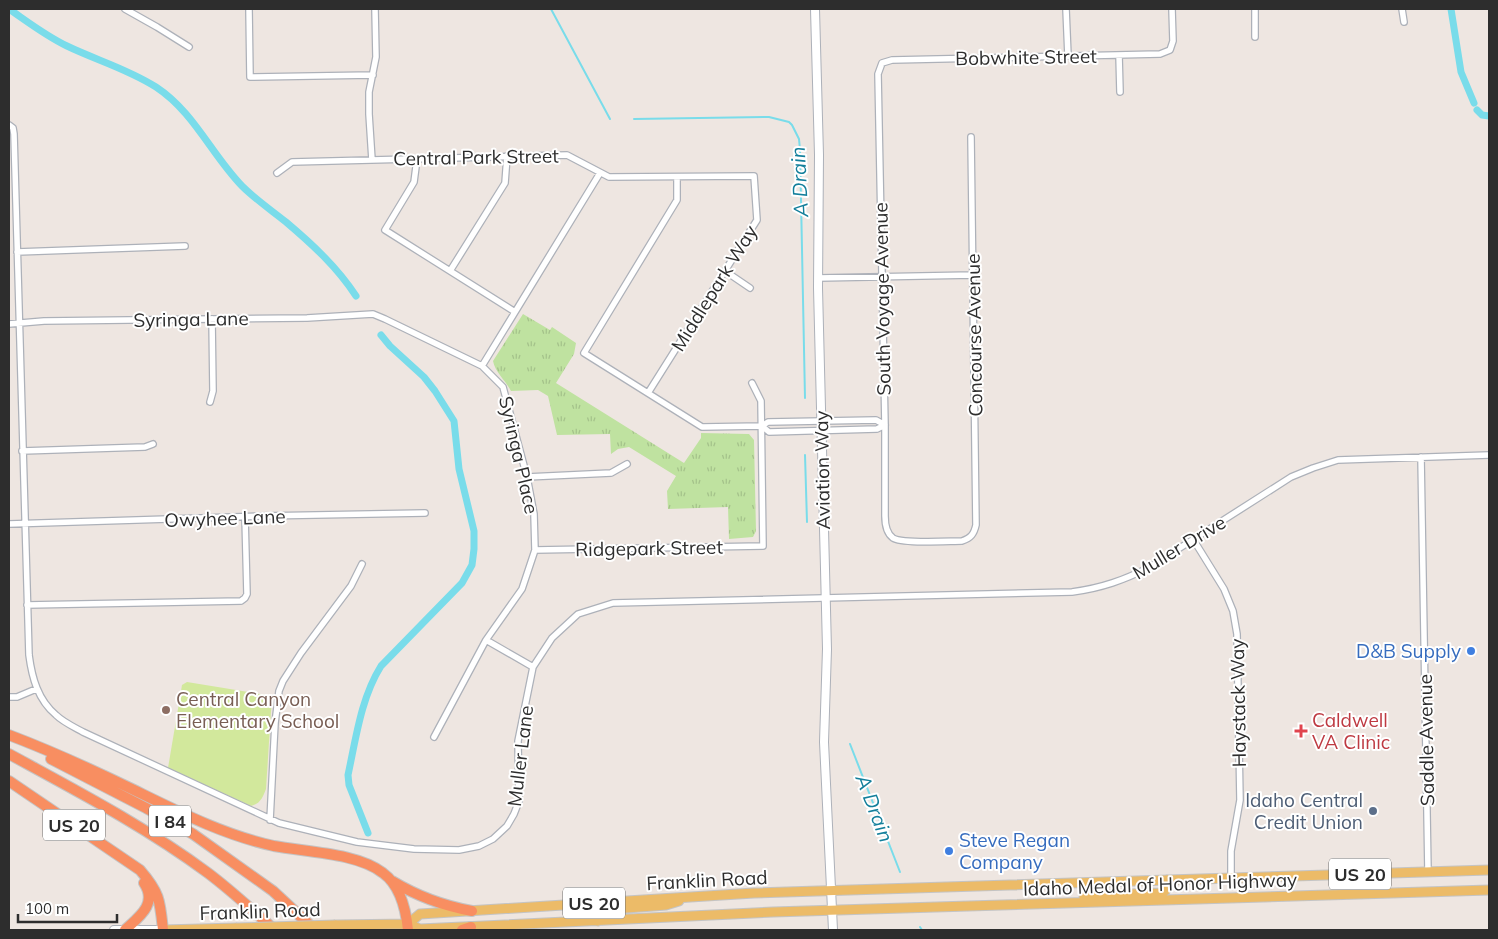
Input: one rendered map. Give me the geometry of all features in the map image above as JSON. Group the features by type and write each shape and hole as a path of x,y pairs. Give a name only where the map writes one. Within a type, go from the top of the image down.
{"highway":[{"name":"US 20","path":"9,736 36,745 221,831 272,845 351,859 371,865 407,890 430,900 472,911"},
{"name":"I 84","path":"9,736 193,834 273,891 315,930"},
{"name":"I 84","path":"9,754 114,812 168,846 230,890 275,930"},
{"name":"US 20","path":"9,781 140,870 151,883 161,903 163,930"},
{"path":"115,854 140,878 149,893 147,908 125,930"},
{"name":"US 20","path":"389,878 406,911 408,927"}],"main road":[{"name":"Idaho Medal of Honor Highway","path":"831,891 1489,870"},
{"path":"1042,904 1098,895 1160,893 1166,891 1168,887 1167,880"},
{"name":"Idaho Medal of Honor Highway","path":"832,910 1489,890"},
{"name":"Franklin Road","path":"408,927 420,914 694,896 831,891"},
{"path":"598,921 597,916 601,910 666,905 694,896"},
{"name":"Franklin Road","path":"163,930 335,925 467,929 832,910"}],"street":[{"path":"125,9 189,47"},
{"path":"249,9 250,77 373,75"},
{"path":"372,160 369,92 376,57 375,9"},
{"name":"Aviation Way","path":"815,9 819,155 818,278 827,649 824,787 833,930"},
{"path":"1066,9 1068,56"},
{"name":"Bobwhite Street","path":"882,63 892,60 1160,54 1170,50 1173,41 1172,9"},
{"path":"1255,9 1256,37"},
{"path":"1402,9 1404,22"},
{"path":"1119,55 1120,92"},
{"name":"South Voyage Avenue","path":"882,63 878,74 885,425 884,516 889,534"},
{"path":"9,697 17,697 36,689 31,674 29,655 17,252 11,126"},
{"name":"Concourse Avenue","path":"889,534 899,541 962,541 975,533 977,516 972,137"},
{"name":"Central Park Street","path":"277,173 292,162 567,155 609,177 754,176"},
{"path":"450,271 505,183 507,156"},
{"path":"417,159 414,182 385,230 515,312"},
{"path":"482,366 600,173"},
{"name":"Middlepark Way","path":"648,393 757,220 754,176"},
{"path":"676,177 677,200 584,353 702,426 762,426 768,422 876,420 885,425"},
{"path":"17,252 185,246"},
{"path":"725,271 750,288"},
{"path":"818,278 974,275"},
{"name":"Syringa Lane","path":"9,324 44,321 307,318 373,314"},
{"name":"Syringa Place","path":"373,314 482,366 503,387 527,477 534,514 535,550 522,589 486,640 434,737"},
{"path":"210,402 213,392 212,319"},
{"path":"752,383 761,401 762,426 769,432 877,429 885,425"},
{"name":"Ridgepark Street","path":"535,550 763,546 762,426"},
{"path":"22,451 145,447 153,444"},
{"name":"Muller Drive","path":"826,598 1072,592 1098,588 1127,579 1150,567 1291,477 1313,468 1338,460 1489,455"},
{"name":"Saddle Avenue","path":"1421,457 1428,872"},
{"path":"527,477 612,473 627,464"},
{"name":"Owyhee Lane","path":"9,524 245,516 425,513"},
{"path":"27,606 241,601 246,598 247,594 245,516"},
{"name":"Haystack Way","path":"1193,539 1224,589 1233,611 1236,634 1240,800 1231,851 1231,877"},
{"path":"270,820 277,704 283,681 301,653 351,586 362,564"},
{"name":"Muller Lane","path":"36,689 46,706 57,716 83,732 270,820 357,842 414,849 459,850 478,846 493,839 507,826 514,814 519,801 518,741 534,667 552,638 578,614 613,603 826,598"},
{"path":"486,640 534,667"},
{"name":"Franklin Road","path":"114,930 163,930"}],"green space":[{"path":"523,314 550,330 552,327 576,343 574,354 556,383 684,463 701,438 701,433 749,434 754,440 756,531 753,537 729,539 728,507 668,509 667,491 676,476 629,447 618,449 611,454 610,434 557,435 548,396 538,390 511,391 496,369 493,361"},
{"path":"187,682 272,696 266,789 257,804 251,806 168,768 182,685"}],"waterway":[{"path":"9,9 59,42 134,75 156,87 169,97 192,121 242,186 315,247 341,275 356,296"},
{"name":"A Drain","path":"551,9 610,119"},
{"path":"1451,9 1461,72 1474,103"},
{"path":"1477,110 1482,115 1489,116"},
{"name":"A Drain","path":"634,119 769,117 789,122 792,125 799,139 800,150 805,398"},
{"path":"368,833 349,785 348,775 360,719 369,691 381,666 462,583 472,565 474,549 474,531 459,469 454,421 424,377 390,346 381,335"},
{"name":"A Drain","path":"805,455 807,522"},
{"name":"A Drain","path":"850,744 900,872"}],"place":[{"name":"D&B Supply","path":"1471,651"},
{"name":"Central Canyon Elementary School","path":"166,710"},
{"name":"Caldwell VA Clinic","path":"1301,731"},
{"name":"Idaho Central Credit Union","path":"1373,811"},
{"name":"Steve Regan Company","path":"949,851"}]}
